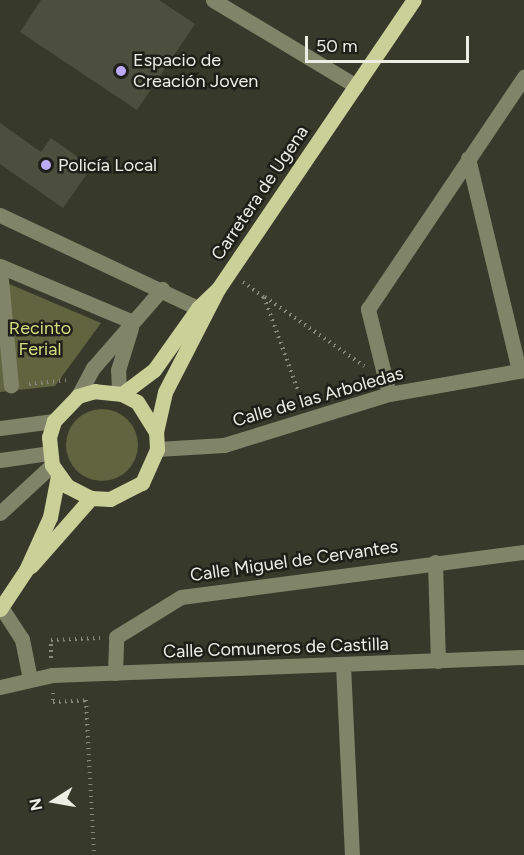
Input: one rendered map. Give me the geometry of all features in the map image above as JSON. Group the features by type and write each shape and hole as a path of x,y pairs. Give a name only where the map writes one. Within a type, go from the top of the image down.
{"main road":[{"name":"Carretera de Ugena","path":"121,393 154,370 198,308 218,289 414,0"},
{"path":"26,570 48,552 91,498 128,494 142,483 157,449 156,432 165,392 218,289"},
{"path":"0,608 26,570 50,518 54,421 78,396 95,391 121,393 137,402 156,432"},
{"path":"53,465 91,498"}],"street":[{"path":"219,2 356,86"},
{"path":"389,394 368,309 524,78"},
{"path":"468,158 521,370"},
{"path":"0,215 162,289 198,308"},
{"path":"0,266 133,322"},
{"path":"1,280 3,336 11,386"},
{"path":"78,396 88,378 162,289"},
{"path":"121,393 118,370 133,322"},
{"name":"Calle de las Arboledas","path":"157,449 224,445 389,394 521,370"},
{"path":"0,428 54,421"},
{"path":"0,460 53,465"},
{"path":"0,513 53,465"},
{"name":"Calle Miguel de Cervantes","path":"116,637 181,597 524,552"},
{"path":"435,562 438,661"},
{"path":"0,608 22,639 30,679"},
{"path":"115,673 116,637"},
{"name":"Calle Comuneros de Castilla","path":"5,686 52,675 524,657"},
{"path":"343,665 352,855"},
{"path":"0,700 5,686"}],"path":[{"path":"229,273 369,370 383,369"},
{"path":"264,297 308,419"},
{"path":"11,386 88,378"},
{"path":"94,855 86,700 53,702 51,640 116,637"}],"green space":[{"name":"Recinto Ferial","path":"0,280 101,323 55,386 0,392"},
{"path":"102,409 122,415 132,425 138,445 132,465 122,475 102,481 82,475 72,465 66,445 72,425 82,415"}],"building":[{"name":"Espacio de Creación Joven","path":"41,0 159,0 195,24 137,110 20,32"},
{"name":"Policía Local","path":"0,123 41,152 51,138 92,167 63,208 0,164"}],"place":[{"name":"Espacio de Creación Joven","path":"121,71"},
{"name":"Policía Local","path":"46,165"}]}
